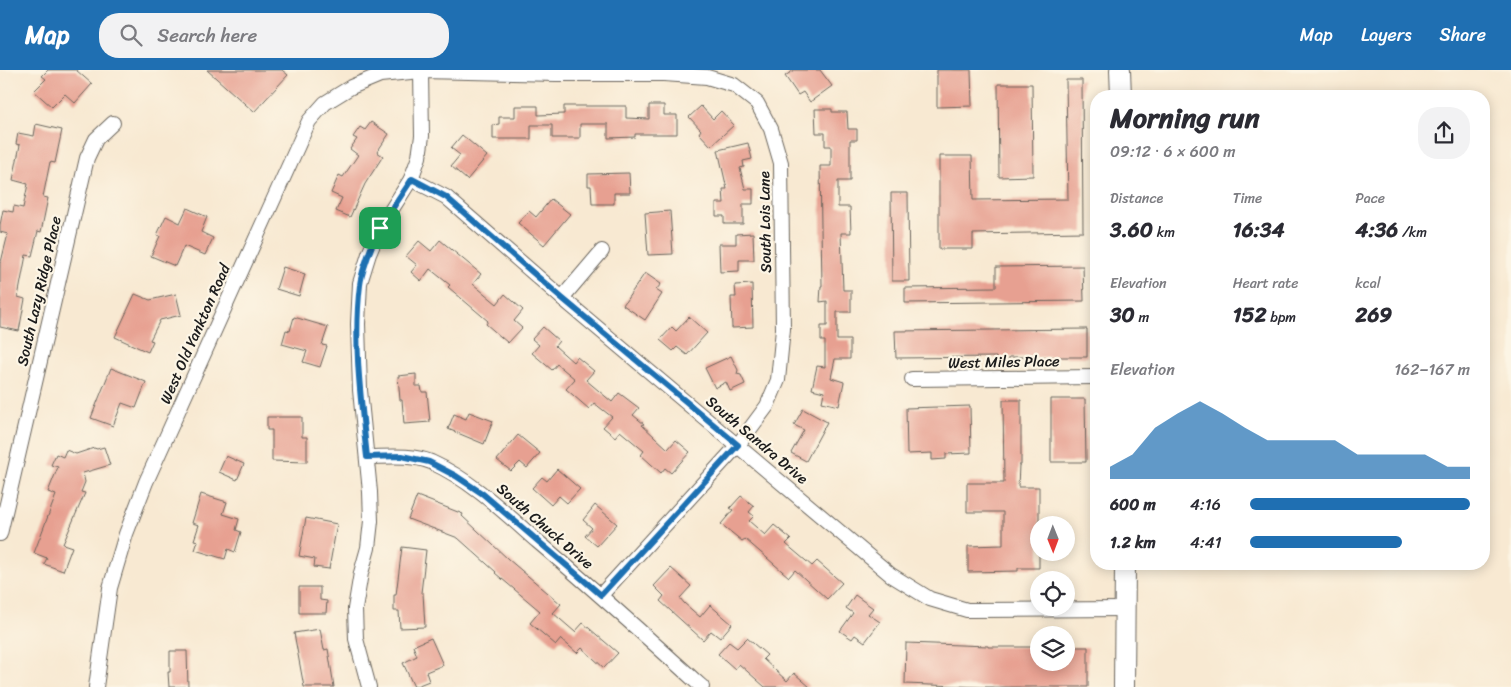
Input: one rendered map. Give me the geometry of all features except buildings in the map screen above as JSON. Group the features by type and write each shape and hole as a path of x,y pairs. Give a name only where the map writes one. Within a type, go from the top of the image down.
{"street":[{"path":"1120,70 1121,90"},
{"path":"369,687 356,639 355,609 361,573 368,548 370,521 370,492 359,380 358,324 360,283 380,228 412,179 419,157 422,136 421,71"},
{"name":"South Lois Lane","path":"421,71 664,74 707,77 734,85 757,103 771,129 781,163 783,329 778,380 766,406 738,445 601,595"},
{"name":"West Old Yankton Road","path":"96,687 110,588 126,534 146,482 309,121 325,103 351,87 380,75 421,71"},
{"name":"South Lazy Ridge Place","path":"0,534 87,158 96,139 113,123"},
{"name":"South Sandra Drive","path":"412,179 446,197 562,298 891,575 930,599 968,610 1126,609"},
{"path":"562,298 602,251"},
{"name":"West Miles Place","path":"912,379 1090,377"},
{"name":"South Chuck Drive","path":"367,457 402,456 429,462 456,476 483,494 601,595 702,687"},
{"path":"1124,687 1125,570"}],"route":[{"path":"412,179 446,197 562,298 738,445 601,595 483,494 456,476 429,462 402,456 367,457 360,390 358,324 360,283 380,228 412,179"}]}
